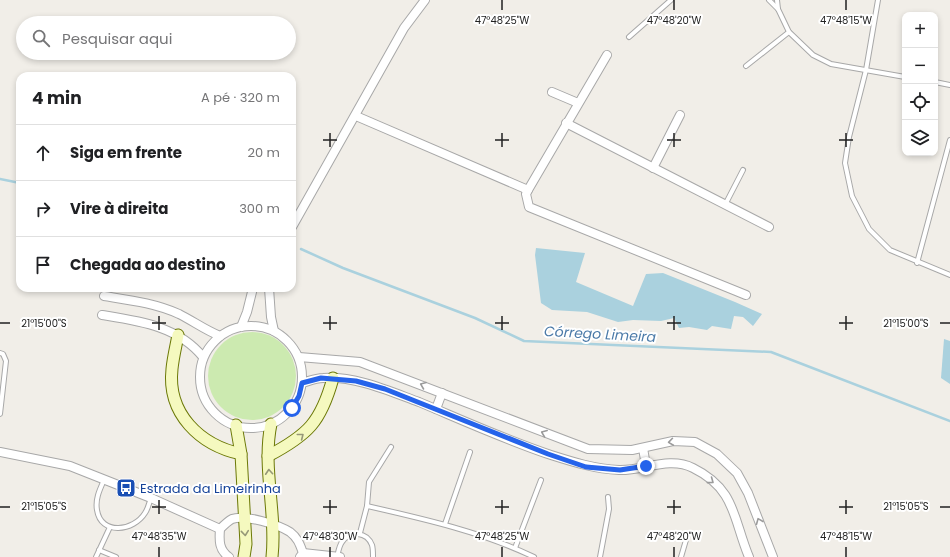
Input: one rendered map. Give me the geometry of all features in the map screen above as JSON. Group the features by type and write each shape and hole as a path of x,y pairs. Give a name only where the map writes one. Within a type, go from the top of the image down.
{"street":[{"path":"296,220 356,116 404,28 425,0"},
{"path":"607,54 528,190 526,194 529,207 746,295"},
{"path":"552,92 578,103"},
{"path":"653,168 680,115"},
{"path":"356,116 528,190"},
{"path":"566,123 725,206 769,227"},
{"path":"241,327 247,312 252,292"},
{"path":"269,292 274,331"},
{"path":"104,296 152,304 179,314 203,329 220,336"},
{"path":"102,315 148,322 178,335 196,347 203,357"},
{"path":"258,326 274,331 283,336 299,357 302,370 302,383 299,396 292,408 271,424 258,428 236,425 220,417 210,408 203,396 200,383 200,370 203,357 210,345 231,329 258,326"},
{"path":"178,335 172,369 173,394 184,420 202,438 227,451 241,454"},
{"path":"299,357 360,362 588,449 632,450 673,441 695,442 718,454 737,473 748,493 774,557"},
{"path":"302,383 321,378 333,378 356,381 385,389 548,454 586,467 620,470 671,464 692,468 715,482 730,500 749,557"},
{"path":"268,456 305,434 315,422 320,415 333,378"},
{"path":"436,409 442,393"},
{"path":"271,424 268,438 268,456 273,525 272,557"},
{"path":"236,425 241,454 246,544 244,557"},
{"path":"643,448 646,466"},
{"path":"0,452 70,466 150,498 220,529"},
{"path":"229,557 223,553 219,541 220,529 232,519 244,517 273,525 291,533 300,542 301,555 340,557"}],"lane":[{"path":"629,37 671,0"},
{"path":"769,0 778,9"},
{"path":"777,0 778,9 789,32 813,55 831,64 902,76"},
{"path":"878,0 866,70 849,137 845,163 852,196 869,230 890,250 950,276"},
{"path":"746,66 789,32"},
{"path":"938,83 950,85"},
{"path":"917,263 950,140"},
{"path":"725,206 743,170"},
{"path":"0,353 3,354 6,362 0,414"},
{"path":"360,533 368,506 370,482 391,447"},
{"path":"445,524 470,452"},
{"path":"104,480 97,496 97,511 103,522 110,527 121,529 135,524 145,513 150,498"},
{"path":"515,548 541,480"},
{"path":"600,557 609,509 608,497"},
{"path":"368,506 445,524 515,548 534,557"},
{"path":"96,557 110,527"},
{"path":"337,557 342,542 350,535 360,533 368,537 372,545 373,557"},
{"path":"681,557 686,540"},
{"path":"99,550 116,557"}],"green space":[{"path":"252,332 269,336 283,345 292,359 296,376 292,393 283,407 269,416 252,420 235,416 221,407 212,393 208,376 212,359 221,345 235,336"}],"water":[{"path":"536,248 585,253 576,282 633,306 646,274 663,273 762,314 753,326 743,317 734,316 731,329 712,326 707,330 689,327 679,328 674,318 661,321 633,320 618,322 587,312 552,310 541,303 535,255"},
{"path":"944,339 950,341 950,384 941,378"}],"waterway":[{"name":"Córrego Limeira","path":"0,179 16,182"},
{"name":"Córrego Limeira","path":"301,249 343,268 475,318 524,341 771,352 950,421"}],"place":[{"name":"Estrada da Limeirinha","path":"126,488"}],"route":[{"path":"292,408 299,396 302,383 321,378 356,381 385,389 548,454 586,467 620,470 646,466"}]}
